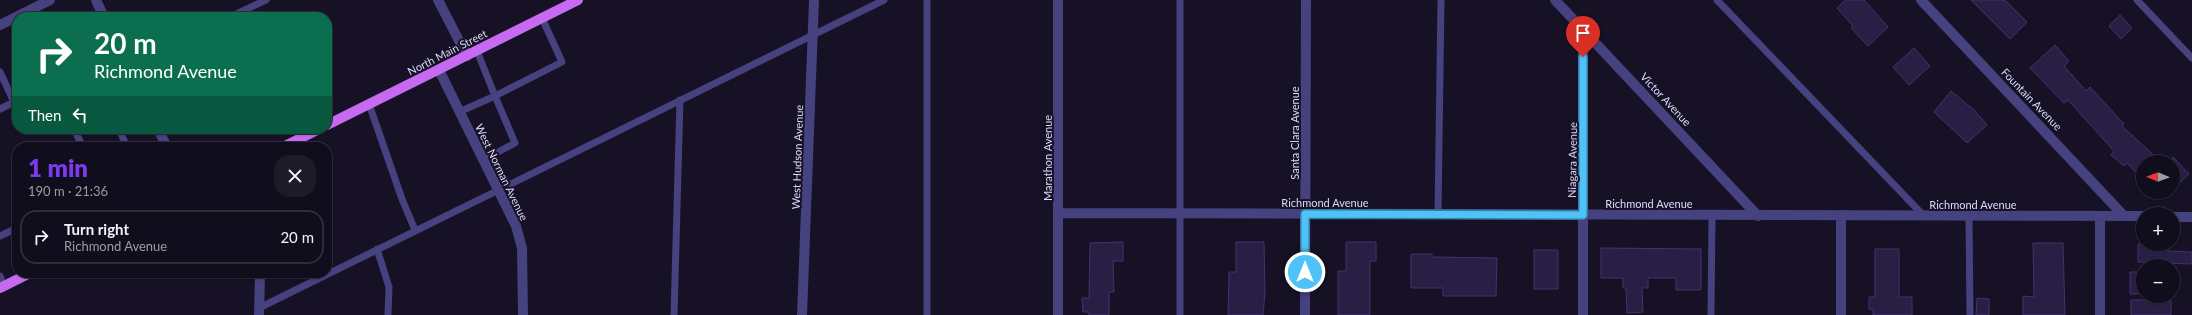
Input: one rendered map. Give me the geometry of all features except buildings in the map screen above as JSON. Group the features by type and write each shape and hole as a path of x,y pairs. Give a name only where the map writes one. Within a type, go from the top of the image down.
{"main road":[{"name":"North Main Street","path":"332,122 578,0"},
{"path":"293,142 310,134"},
{"path":"2,287 20,278"}],"street":[{"path":"26,12 50,0"},
{"path":"96,0 102,12"},
{"path":"438,0 467,56"},
{"name":"West Hudson Avenue","path":"802,315 814,0"},
{"name":"Marathon Avenue","path":"1058,0 1058,315"},
{"name":"Santa Clara Avenue","path":"1305,315 1306,0"},
{"name":"Victor Avenue","path":"1555,0 1758,216"},
{"name":"Fountain Avenue","path":"1922,0 2124,216"},
{"path":"0,25 12,19"},
{"name":"Niagara Avenue","path":"1583,30 1583,315"},
{"name":"West Norman Avenue","path":"438,70 516,226 522,248 523,315"},
{"name":"Richmond Avenue","path":"1059,213 2136,216"},
{"path":"1841,315 1842,215"},
{"path":"2100,216 2100,315"},
{"path":"2180,217 2192,217"},
{"path":"259,312 260,278"}],"lane":[{"path":"240,12 263,0"},
{"path":"332,273 415,230 884,0"},
{"path":"926,0 927,315"},
{"path":"1180,0 1180,315"},
{"path":"1438,214 1441,0"},
{"path":"1717,0 1924,216"},
{"path":"2137,0 2192,58"},
{"path":"459,112 495,96 562,62 542,18"},
{"path":"477,51 515,144 483,160"},
{"path":"0,72 12,96"},
{"path":"674,315 680,100"},
{"path":"369,104 402,199 415,230"},
{"path":"0,109 12,105"},
{"path":"1711,315 1712,216"},
{"path":"1969,216 1970,315"},
{"path":"0,236 12,230"},
{"path":"377,249 389,286 388,315"},
{"path":"0,276 2,287"},
{"path":"259,312 323,278"}],"route":[{"path":"1305,272 1305,214 1583,215 1583,57"}]}
